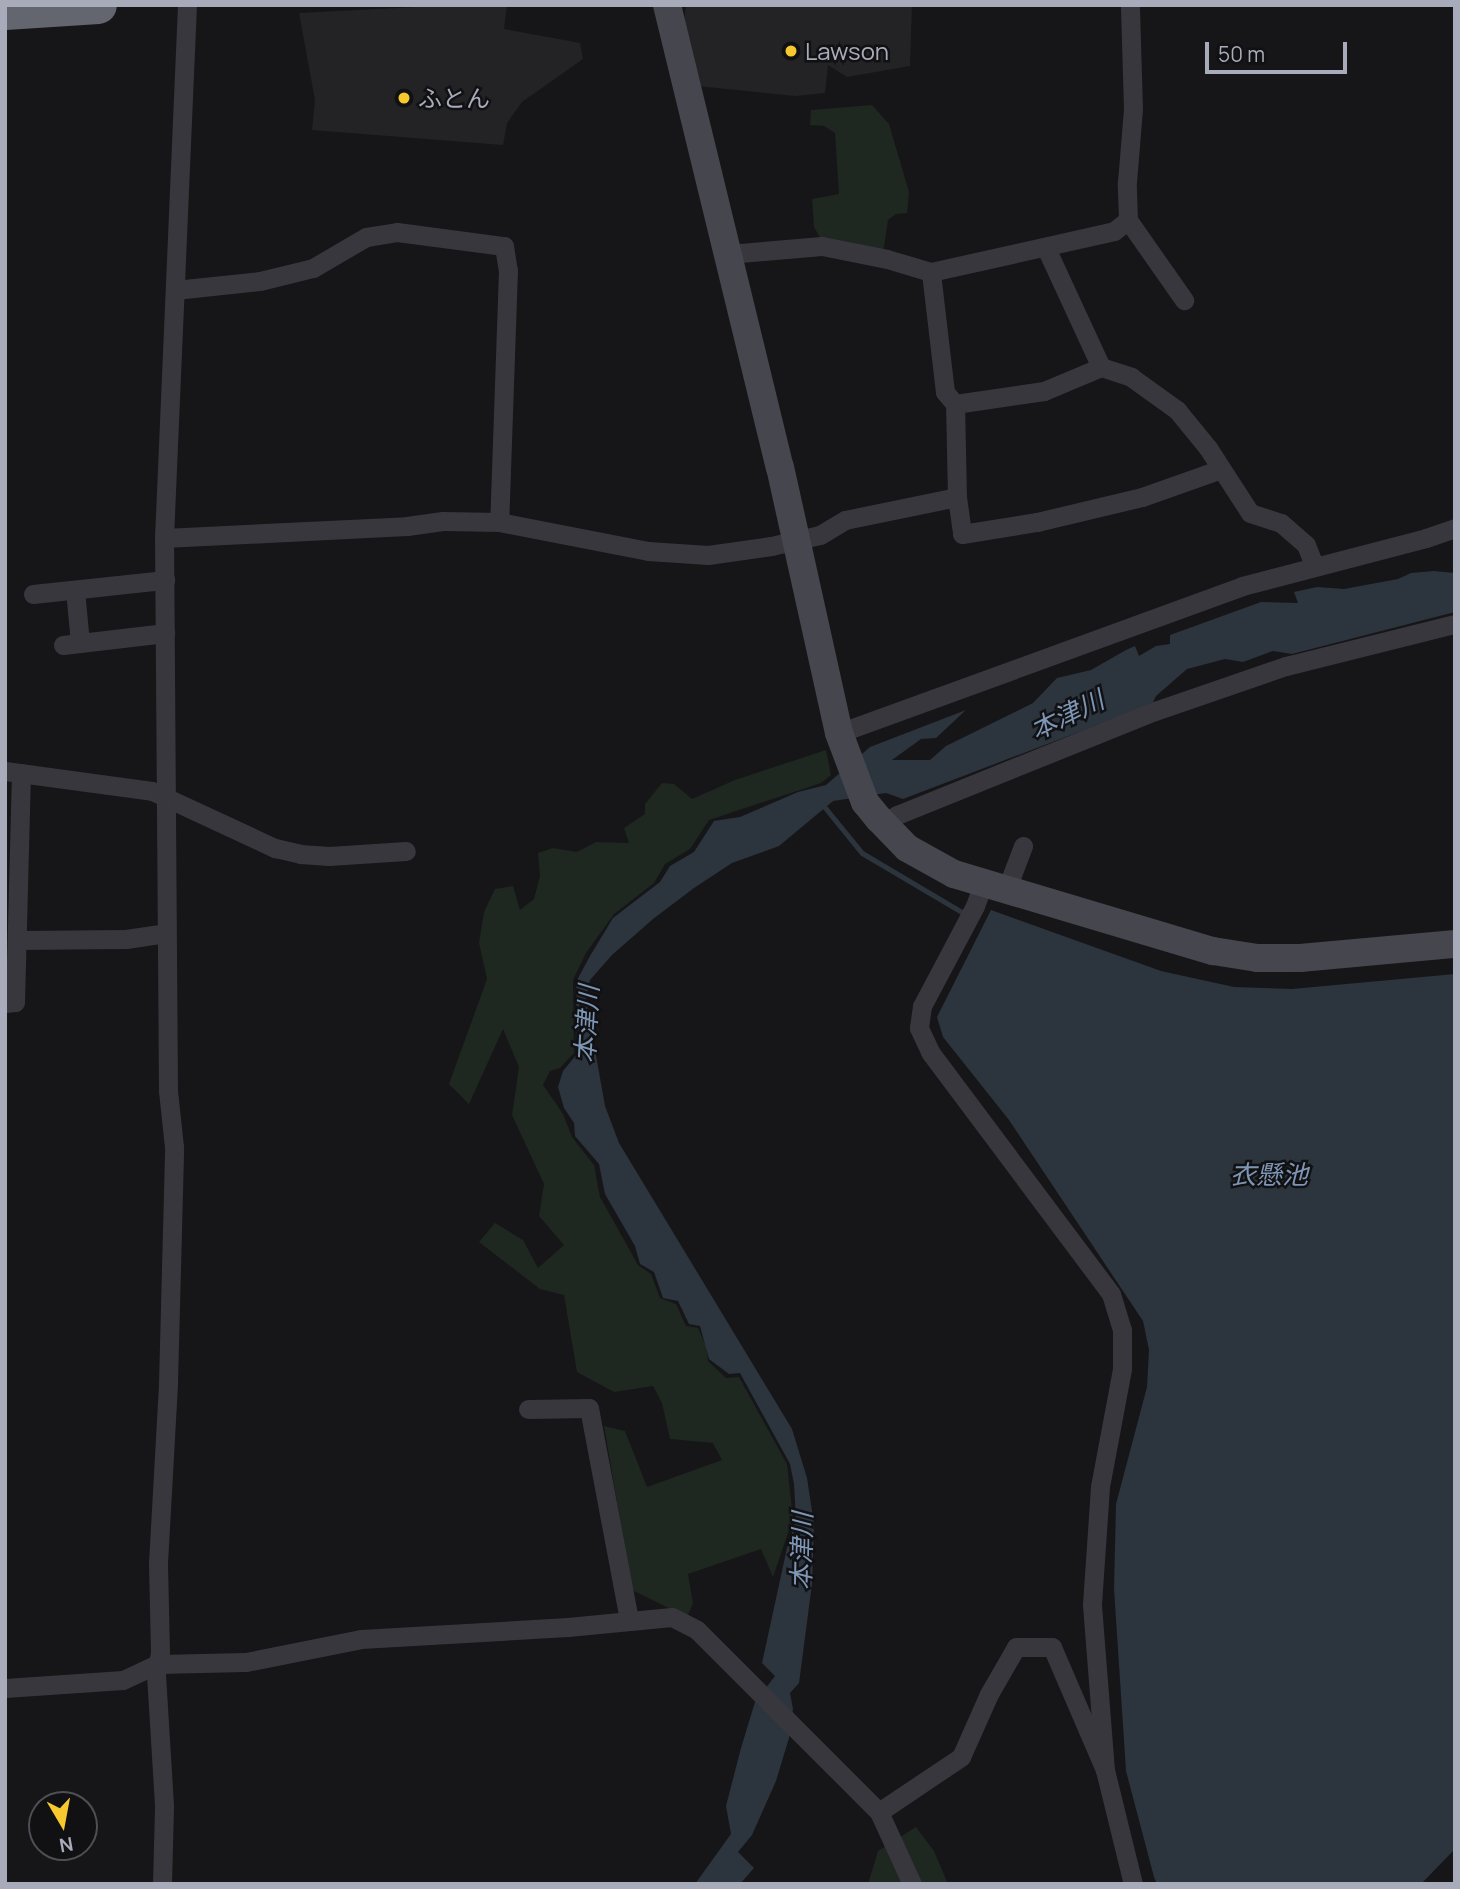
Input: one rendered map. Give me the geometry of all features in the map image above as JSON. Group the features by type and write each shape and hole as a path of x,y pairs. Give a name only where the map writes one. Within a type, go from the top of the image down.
{"highway":[{"path":"5,11 98,5"}],"street":[{"path":"162,1884 164,1805 156,1675 174,1147 168,1091 164,538 187,5"},
{"path":"667,5 780,467 794,540 841,736 850,767 865,802 907,848 928,862 1111,923 1213,951 1257,958 1300,958 1455,944"},
{"path":"1130,5 1133,109 1126,183 1128,220 1184,300"},
{"path":"728,254 822,246 887,259 931,272 1114,231 1128,220"},
{"path":"175,290 260,281 313,268 366,237 397,232 504,246 508,270 499,522"},
{"path":"1045,248 1101,367"},
{"path":"931,272 945,392 955,404 957,497 962,534 1037,522 1142,497 1221,468"},
{"path":"955,404 1044,391 1101,367 1131,377 1177,410 1221,468 1250,513 1281,523 1306,545 1314,565"},
{"path":"164,538 407,526 443,521 499,522 648,551 709,555 820,535 845,520 957,497"},
{"path":"841,736 1242,586 1455,528"},
{"path":"33,594 164,580"},
{"path":"75,590 71,644 165,633"},
{"path":"881,821 1155,711 1286,666 1455,624"},
{"path":"5,1003 15,1002 17,940 13,772 152,791 275,848 300,854 329,856 406,850"},
{"path":"1023,846 995,886 975,906 922,1006 919,1028 930,1052 1111,1294 1122,1330 1122,1369 1100,1487 1092,1605 1105,1770 1133,1884"},
{"path":"17,940 126,939 166,933"},
{"path":"528,1409 589,1408 629,1620"},
{"path":"5,1688 124,1680 158,1664 246,1662 361,1639 568,1627 672,1617 697,1630 879,1812 912,1884"},
{"path":"879,1812 961,1757 989,1694 1016,1647 1052,1647 1105,1770"}],"shaded area":[{"path":"507,5 504,29 580,43 583,59 522,102 507,123 503,145 312,130 315,100 299,13"},
{"path":"686,5 912,5 910,66 847,77 828,65 825,93 795,96 697,86 683,29"},
{"path":"872,105 889,124 909,192 907,213 896,214 888,220 883,253 822,241 814,227 812,199 839,194 835,133 824,126 810,125 811,110"},
{"path":"826,750 831,775 821,783 709,820 690,849 665,864 654,883 614,914 586,953 573,980 574,1053 560,1068 550,1071 543,1085 563,1114 572,1137 594,1165 600,1197 638,1265 651,1274 660,1298 676,1304 686,1326 698,1328 706,1346 708,1361 726,1378 739,1377 787,1464 793,1518 773,1577 761,1549 688,1574 693,1603 687,1617 632,1590 604,1426 625,1431 647,1487 722,1460 713,1443 670,1439 662,1403 653,1386 614,1392 577,1372 564,1295 540,1289 479,1242 495,1223 523,1240 538,1268 564,1245 539,1216 544,1184 512,1115 519,1067 503,1029 469,1104 449,1084 487,979 479,943 484,912 495,889 513,886 520,910 534,899 540,876 538,853 553,848 577,852 596,842 629,843 624,828 645,814 645,804 662,783 674,784 692,799 735,780"},
{"path":"916,1827 934,1851 948,1884 868,1884 878,1851"}],"water":[{"name":"本津川","path":"1411,573 1455,573 1455,612 1292,654 1273,651 1243,662 1225,659 1187,669 1156,696 1152,704 903,799 886,793 833,801 779,846 732,863 694,888 612,955 590,980 586,999 605,1106 619,1143 792,1429 807,1478 814,1524 812,1584 799,1683 790,1693 793,1709 789,1738 776,1781 752,1835 738,1852 754,1868 740,1884 695,1884 731,1834 726,1806 741,1748 755,1702 775,1676 762,1663 787,1548 796,1521 794,1484 790,1464 740,1373 729,1374 709,1359 700,1326 689,1324 678,1301 663,1298 654,1272 640,1264 635,1246 605,1194 599,1164 575,1136 574,1123 564,1108 558,1087 563,1071 577,1054 576,982 590,956 613,918 660,882 670,866 694,852 714,821 740,817 798,792 826,785 870,747 966,710 936,738 921,739 892,760 930,760 946,746 1033,703 1057,678 1091,670 1135,646 1139,656 1156,646 1170,644 1170,635 1261,602 1298,603 1294,592 1317,587 1344,589 1398,579"},
{"name":"衣懸池","path":"991,910 1161,971 1234,987 1292,989 1455,974 1455,1849 1421,1884 1157,1884 1126,1771 1114,1589 1116,1504 1147,1387 1149,1350 1143,1321 1009,1120 943,1037 937,1017"}],"waterway":[{"path":"822,804 862,853 965,914"}],"place":[{"name":"Lawson","path":"791,51"},
{"name":"ふとん","path":"404,98"}]}
